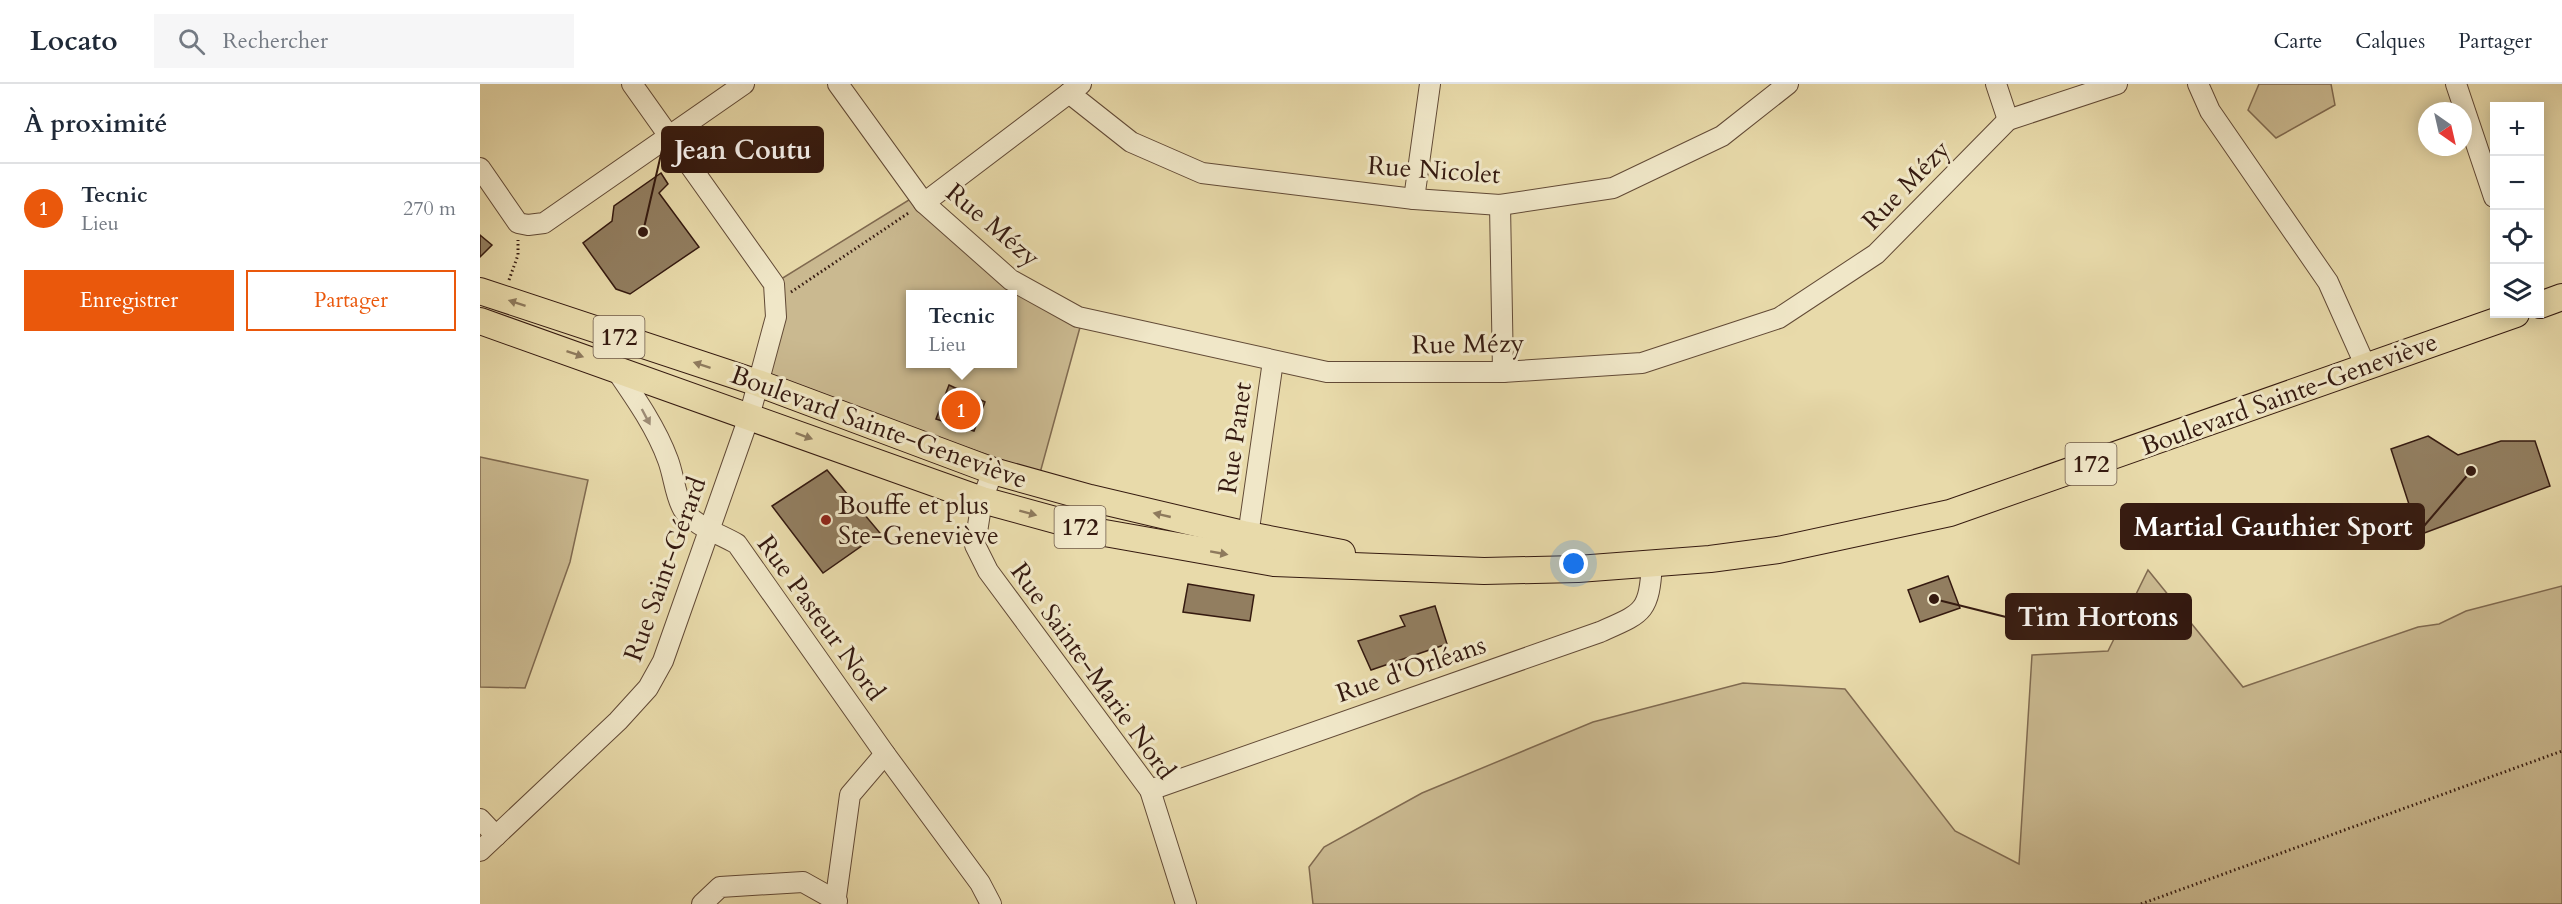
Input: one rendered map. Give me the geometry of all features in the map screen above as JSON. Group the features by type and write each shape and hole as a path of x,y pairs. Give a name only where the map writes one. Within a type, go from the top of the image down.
{"main road":[{"name":"Boulevard Sainte-Geneviève","path":"491,294 758,383 993,471 1090,498 1243,534 1425,569"},
{"path":"2544,304 2562,297"},
{"name":"Boulevard Sainte-Geneviève","path":"480,321 982,500 1099,532 1274,563 1425,569 1567,570 1652,564 1778,550 1950,513 2505,318"}],"street":[{"path":"632,84 774,284 776,303"},
{"path":"480,168 519,223 528,225 544,223 744,84"},
{"name":"Rue Mézy","path":"837,84 924,203 1011,280 1078,317 1328,372 1503,372 1642,363 1779,318 1876,254 2008,120 2117,84"},
{"path":"1414,199 1430,84"},
{"name":"Rue Nicolet","path":"1075,88 1131,142 1202,172 1414,199 1500,205 1613,188 1722,136 1788,84"},
{"path":"1996,84 2008,120"},
{"path":"2198,84 2210,111 2328,282 2366,367"},
{"path":"2456,84 2490,185"},
{"path":"924,203 1075,88"},
{"path":"1500,205 1503,372"},
{"name":"Rue Saint-Gérard","path":"480,850 589,750 648,688 673,637 749,417 776,317 776,303"},
{"name":"Rue Panet","path":"1250,522 1273,361"},
{"name":"Rue Pasteur Nord","path":"614,367 637,400 667,458 684,511 709,531 722,535 737,544 885,754 980,883 991,904"},
{"name":"Rue Sainte-Marie Nord","path":"993,471 982,500 975,545 987,571 1150,790 1186,904"},
{"name":"Rue d'Orléans","path":"1150,790 1600,632 1635,617 1650,597 1652,564"},
{"path":"702,904 720,887 803,882 836,902 850,795 885,754"},
{"path":"480,819 496,836"}],"path":[{"path":"776,303 924,203"},
{"path":"491,294 518,255 519,223"},
{"path":"2141,904 2562,751"}],"shaded area":[{"path":"2259,84 2331,84 2335,105 2276,138 2248,110"},
{"path":"925,190 1013,282 1082,320 1040,473 762,377 773,284"},
{"path":"480,457 588,480 570,562 525,688 480,687"},
{"path":"2148,570 2243,687 2418,627 2439,624 2466,611 2562,586 2562,904 1313,904 1309,867 1324,847 1422,793 1593,722 1743,683 1845,689 1955,831 2019,864 2032,655 2108,651"}],"building":[{"path":"661,173 668,184 659,193 699,247 630,294 616,289 583,243 612,221 614,206"},
{"path":"480,235 492,245 480,257"},
{"path":"949,385 985,402 974,431 936,419"},
{"path":"2428,436 2458,455 2501,441 2535,441 2550,486 2419,535 2391,449"},
{"name":"Bouffe et plus Ste-Geneviève","path":"827,470 880,533 823,573 772,506"},
{"path":"1948,576 1960,608 1920,622 1908,590"},
{"path":"1188,584 1254,595 1250,621 1183,612"},
{"path":"1435,606 1447,644 1371,670 1358,641 1405,626 1400,616"}],"place":[{"name":"Jean Coutu","path":"643,232"},
{"name":"Tecnic","path":"961,410"},
{"name":"Martial Gauthier Sport","path":"2471,471"},
{"name":"Bouffe et plus Ste-Geneviève","path":"826,520"},
{"name":"Tim Hortons","path":"1934,599"}]}
